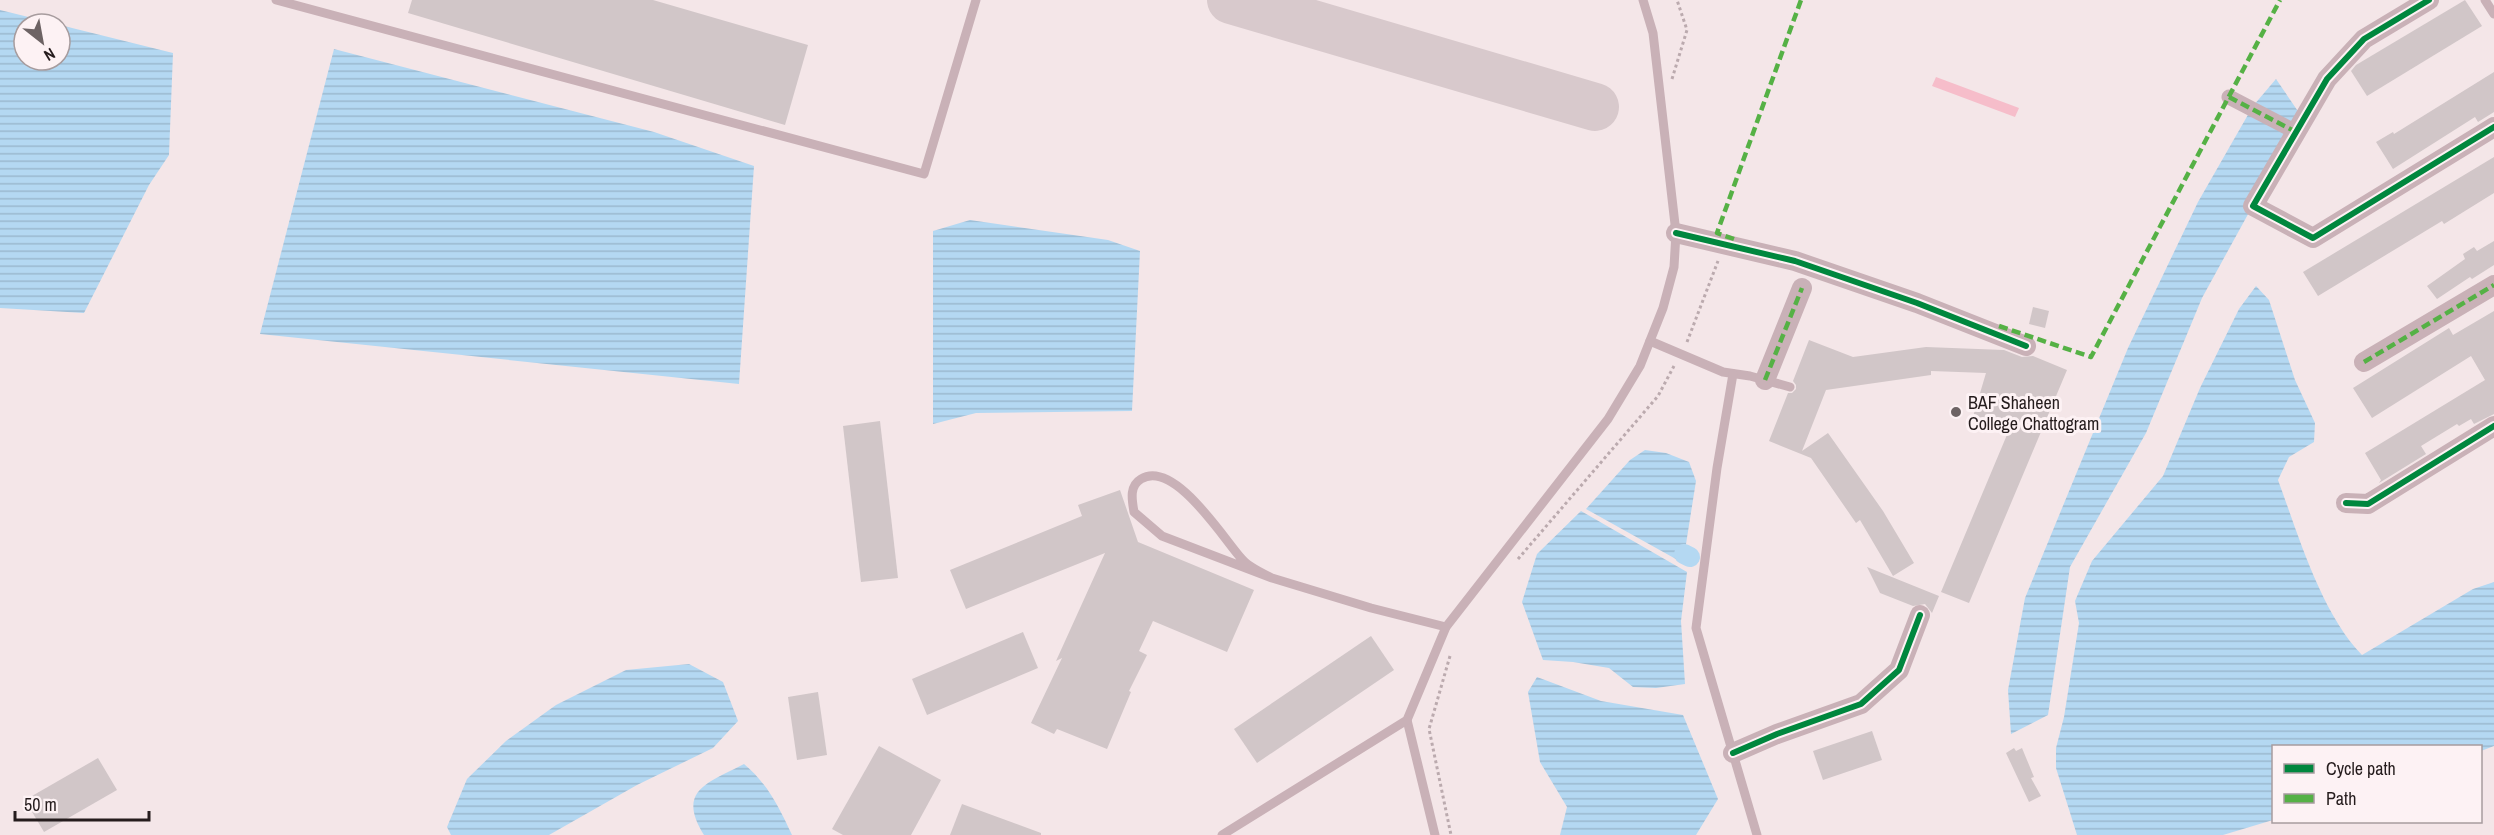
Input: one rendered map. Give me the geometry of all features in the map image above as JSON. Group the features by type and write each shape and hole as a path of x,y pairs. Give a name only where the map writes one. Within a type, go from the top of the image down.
{"street":[{"path":"2429,0 2364,39 2327,79 2253,206 2313,238 2494,127"},
{"path":"2229,97 2296,132"},
{"path":"1676,233 1795,261 1917,303 2026,346"},
{"path":"2364,362 2494,285"},
{"path":"1765,380 1802,288"},
{"path":"2346,503 2368,504 2494,426"},
{"path":"1732,753 1777,734 1861,705 1899,670 1920,615"}],"lane":[{"path":"276,0 924,174 976,0"},
{"path":"1222,835 1407,720 1446,627 1608,419 1640,366 1663,308 1674,267 1676,233 1653,33 1643,0"},
{"path":"2485,0 2494,14"},
{"path":"1650,341 1723,372 1790,387"},
{"path":"1733,374 1717,468 1696,628 1757,835"},
{"path":"1272,579 1242,561 1205,511 1179,488 1161,476 1150,475 1139,480 1131,493 1134,512 1162,536 1272,579 1446,627"},
{"path":"1407,720 1435,835"}],"shaded area":[{"path":"1936,77 2019,108 2015,117 1932,86"}],"water":[{"path":"0,10 12,13 12,72 72,72 72,28 173,53 169,155 149,185 84,313 0,308"},
{"path":"334,49 654,132 754,166 739,384 260,334"},
{"path":"2276,79 2306,123 2280,156 2202,298 2146,433 2070,567 2048,715 2011,734 2008,690 2025,598 2128,348 2198,202 2253,106"},
{"path":"970,220 1108,240 1140,251 1132,411 976,413 933,424 933,231"},
{"path":"2256,286 2269,300 2295,380 2315,423 2314,442 2289,457 2278,480 2312,572 2334,618 2362,655 2473,589 2494,582 2494,746 2482,751 2482,745 2272,745 2272,820 2223,835 2077,835 2056,768 2056,748 2064,717 2079,623 2075,601 2092,561 2163,476 2200,388 2239,309"},
{"path":"1645,450 1666,453 1689,462 1696,481 1683,563 1586,509 1630,460"},
{"path":"1581,511 1687,572 1681,621 1685,684 1656,688 1633,687 1609,668 1543,660 1522,602 1537,554"},
{"path":"689,664 723,682 738,721 713,748 637,785 549,835 451,835 447,827 467,779 506,741 556,705 626,670"},
{"path":"1537,677 1601,701 1683,715 1718,799 1696,835 1560,835 1567,807 1540,762 1528,692"},
{"path":"744,764 772,796 792,835 704,835 693,808 695,798 708,783"}],"building":[{"path":"412,0 653,0 808,45 785,125 408,13"},
{"path":"2465,0 2482,26 2367,96 2351,71 2356,65"},
{"path":"2494,72 2494,112 2478,122 2475,117 2393,169 2376,142 2393,132 2394,134"},
{"path":"2494,157 2494,193 2444,224 2442,221 2318,296 2303,272"},
{"path":"2494,241 2494,265 2472,279 2470,277 2437,299 2427,286 2465,259 2463,254 2474,247 2477,251"},
{"path":"2033,307 2049,311 2045,328 2029,324"},
{"path":"2494,311 2494,414 2474,424 2471,419 2459,426 2457,424 2421,446 2426,454 2379,483 2381,480 2365,453 2485,380 2471,356 2372,418 2353,388 2449,328 2453,335"},
{"path":"1809,340 1853,357 1926,347 2004,350 2022,357 2033,356 2067,370 1969,603 1941,592 2009,430 1972,420 1986,373 1931,371 1931,375 1826,390 1802,451 1828,433 1883,511 1914,563 1893,576 1860,520 1856,523 1811,458 1769,441 1788,393 1796,389 1793,381"},
{"path":"880,421 898,578 861,582 843,426"},
{"path":"1120,490 1138,542 1254,590 1227,652 1153,621 1139,651 1147,655 1129,691 1131,692 1107,749 1057,729 1054,734 1031,723 1062,658 1056,661 1105,553 966,609 950,570 1082,516 1078,505"},
{"path":"1867,567 1939,596 1932,613 1925,604 1913,606 1880,593"},
{"path":"1023,632 1038,668 927,715 912,679"},
{"path":"1371,636 1394,670 1257,763 1234,729"},
{"path":"818,692 827,755 797,760 788,697"},
{"path":"1872,731 1882,760 1823,780 1813,751"},
{"path":"879,746 941,780 911,835 843,835 832,829"},
{"path":"2014,748 2016,751 2022,748 2034,777 2031,778 2041,796 2029,802 2006,753"},
{"path":"98,758 117,790 44,832 25,800"},
{"path":"962,804 1041,833 1041,835 950,835"}],"waterway":[{"path":"1684,554 1690,557"}],"taxiway":[{"path":"1231,0 1595,107"}],"marked path":[{"path":"1734,239 1717,233 1801,0"},
{"path":"1999,326 2091,357 2280,0"},
{"path":"2229,97 2296,132"},
{"path":"2364,362 2494,285"},
{"path":"1765,380 1802,288"}],"cycle path":[{"path":"2429,0 2364,39 2327,79 2253,206 2313,238 2494,127"},
{"path":"1676,233 1795,261 1917,303 2026,346"},
{"path":"2346,503 2368,504 2494,426"},
{"path":"1733,753 1777,734 1861,704 1899,670 1920,615"}],"place":[{"name":"BAF Shaheen College Chattogram","path":"1956,412"}]}
